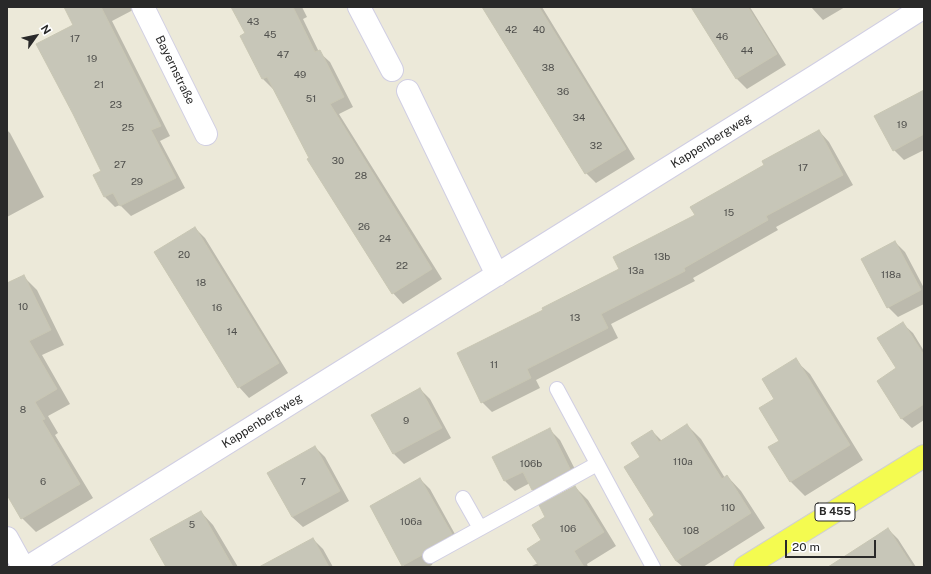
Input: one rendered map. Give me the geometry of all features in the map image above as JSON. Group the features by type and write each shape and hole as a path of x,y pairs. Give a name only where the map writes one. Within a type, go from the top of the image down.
{"main road":[{"name":"B 455","path":"745,567 924,456"}],"street":[{"name":"Bayernstraße","path":"143,7 206,134"},
{"path":"359,7 392,70"},
{"name":"Kappenbergweg","path":"28,567 924,7"},
{"path":"408,91 497,275"},
{"path":"7,538 23,567"}],"lane":[{"path":"557,389 653,567"},
{"path":"430,556 597,464"},
{"path":"463,498 480,528"}],"building":[{"path":"64,7 101,7 161,126 151,130 176,178 120,206 113,193 104,197 93,175 101,171 36,44 73,25"},
{"path":"231,7 293,7 315,52 320,50 344,97 330,104 432,269 392,294 307,159 309,158 267,77 262,79 240,36 245,33"},
{"path":"482,7 539,7 626,149 585,174"},
{"path":"691,7 748,7 777,54 736,79"},
{"path":"924,90 924,134 893,151 874,116"},
{"path":"819,130 843,175 766,216 768,220 684,268 685,271 601,314 608,328 527,369 531,378 481,403 457,353 543,310 542,308 619,269 613,257 695,215 690,207 764,165 762,161"},
{"path":"195,227 279,363 238,388 154,252"},
{"path":"895,241 921,290 887,308 861,259"},
{"path":"24,275 51,330 29,341 57,389 35,402 45,419 42,420 80,484 21,519 7,495 7,283"},
{"path":"903,322 924,355 924,404 901,419 877,381 896,368 877,338"},
{"path":"796,358 850,445 790,482 768,447 779,441 759,408 774,399 762,379"},
{"path":"420,388 442,428 393,454 371,415"},
{"path":"687,424 722,479 727,475 751,513 676,561 649,519 654,515 624,467 640,457 631,443 652,430 659,442"},
{"path":"550,428 570,469 532,490 523,472 504,481 492,457"},
{"path":"315,446 340,491 292,517 267,473"},
{"path":"420,478 452,534 423,551 422,555 402,566 370,506"},
{"path":"575,486 604,532 574,551 584,567 540,567 527,549 541,540 532,525 545,517 539,505"},
{"path":"201,511 233,567 166,567 150,539"},
{"path":"888,528 913,567 828,567 876,536"},
{"path":"313,538 329,567 259,567"}]}
